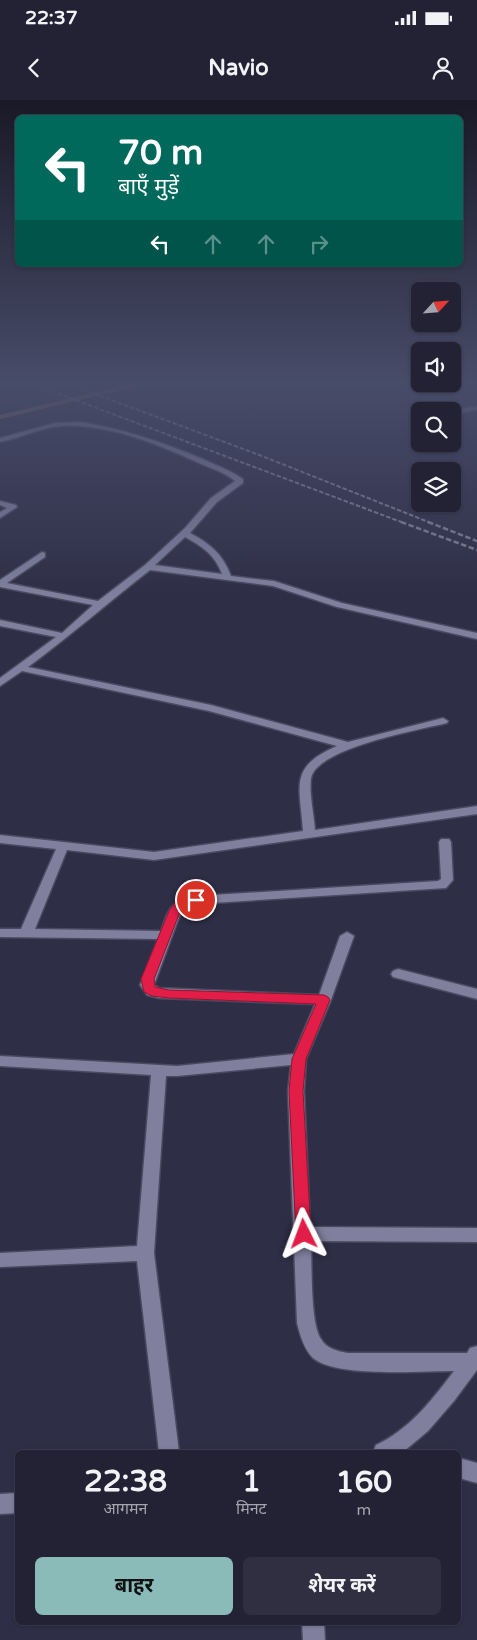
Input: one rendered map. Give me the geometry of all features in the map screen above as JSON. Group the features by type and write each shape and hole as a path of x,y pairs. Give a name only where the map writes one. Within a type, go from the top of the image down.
{"street":[{"path":"0,683 64,636 100,604 148,567 184,533 214,500 239,483 240,480 218,468 180,454"},
{"path":"0,503 13,507 0,516"},
{"path":"184,533 212,549 224,565 228,578"},
{"path":"0,584 42,555"},
{"path":"148,567 274,584 340,605 477,636"},
{"path":"0,584 100,604"},
{"path":"0,623 64,636"},
{"path":"20,668 211,708 349,746"},
{"path":"308,834 305,778 318,760 349,746 443,721"},
{"path":"0,839 154,856 477,810"},
{"path":"324,1000 152,992 147,985 147,979 171,918 180,905 196,900 442,885 447,880 445,842"},
{"path":"26,934 63,846"},
{"path":"0,933 164,935"},
{"path":"347,936 324,1000 299,1059 296,1091 304,1234 306,1323 310,1339 317,1349 330,1359 348,1362 474,1358"},
{"path":"398,974 477,994"},
{"path":"0,1061 177,1071 299,1059"},
{"path":"159,1070 145,1253 169,1450"},
{"path":"304,1234 477,1236"},
{"path":"0,1260 145,1253"},
{"path":"394,1450 427,1417 474,1358"},
{"path":"461,1469 477,1473"},
{"path":"0,1504 15,1503"},
{"path":"313,1625 314,1640"}],"railway":[{"path":"219,454 404,523"},
{"path":"256,454 431,523"},
{"path":"401,522 477,550"},
{"path":"428,522 477,541"}],"route":[{"path":"196,900 180,905 171,918 147,979 147,985 152,992 324,1000 299,1059 296,1091 304,1234"}]}
